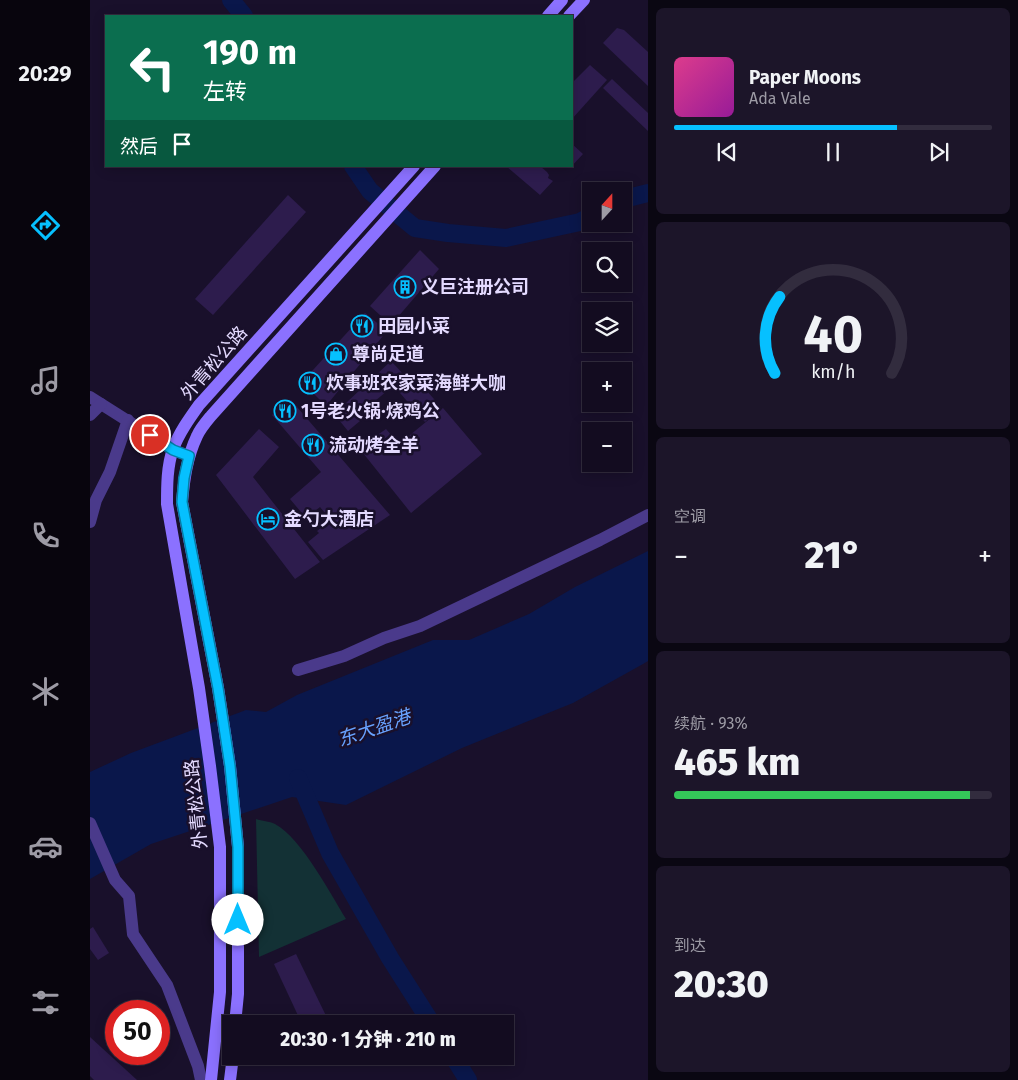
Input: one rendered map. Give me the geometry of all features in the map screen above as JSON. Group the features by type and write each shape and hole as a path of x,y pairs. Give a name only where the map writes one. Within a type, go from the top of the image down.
{"main road":[{"path":"549,15 562,0"},
{"path":"571,15 584,0"},
{"name":"外青松公路","path":"210,1078 220,992 220,847 199,688 166,504 168,476 173,450 184,426 199,405 413,167"},
{"name":"外青松公路","path":"236,1015 238,994 238,847 230,766 218,688 182,502 184,478 189,456 198,434 211,416 434,167"},
{"path":"230,1080 231,1065"}],"street":[{"path":"90,415 95,401 173,450 189,456"},
{"path":"90,522 96,500 110,472 128,420"},
{"path":"298,670 344,656 384,638 420,626 648,515"},
{"path":"90,823 115,880 129,896 133,934 167,985 198,1066 210,1078"}],"green space":[{"path":"256,819 275,824 295,842 315,867 346,919 259,957"}],"water":[{"name":"东大盈港","path":"648,551 648,661 643,664 573,703 462,748 346,805 292,797 151,844 90,879 90,772 131,753 246,710 266,712 297,695 433,640 469,640 529,614 575,587"}],"building":[{"path":"617,28 624,30 648,52 648,86 603,43"},
{"path":"590,65 607,80 573,118 573,82"},
{"path":"612,79 648,113 648,131 603,88"},
{"path":"573,145 583,154 573,165"},
{"path":"507,167 541,167 549,175 548,178 553,181 540,195"},
{"path":"288,195 306,212 213,315 195,299"},
{"name":"义巨注册公司","path":"420,250 439,269 391,325 370,306"},
{"path":"365,313 387,331 326,406 302,382"},
{"path":"391,361 405,376 357,416 346,403"},
{"path":"411,373 441,407 425,422 394,386"},
{"path":"291,400 390,515 323,560 308,542 319,533 317,531 331,520 320,507 306,518 290,499 321,472 272,415"},
{"path":"346,404 360,421 348,431 334,414"},
{"path":"443,408 482,454 411,513 359,448 386,429 399,444"},
{"name":"金勺大酒店","path":"259,429 279,447 253,477 320,562 295,579 216,475"},
{"path":"93,927 109,953 98,960 90,949 90,929"},
{"path":"296,954 326,1015 298,1015 274,964"},
{"path":"90,1037 105,1051 105,1065 121,1065 137,1080 94,1080 90,1076"}],"waterway":[{"path":"231,0 243,15"},
{"path":"354,167 370,191 415,228 506,238 582,221"},
{"path":"632,197 648,193"},
{"path":"298,778 330,853 390,958 426,1015"},
{"path":"459,1065 468,1080"}],"place":[{"name":"义巨注册公司","path":"405,287"},
{"name":"田园小菜","path":"362,326"},
{"name":"尊尚足道","path":"336,354"},
{"name":"炊事班农家菜海鲜大咖","path":"310,383"},
{"name":"1号老火锅·烧鸡公","path":"285,411"},
{"name":"流动烤全羊","path":"313,445"},
{"name":"金勺大酒店","path":"268,519"}],"route":[{"path":"150,435 173,450 189,456 184,478 182,502 218,688 230,766 238,847 238,920"}]}
